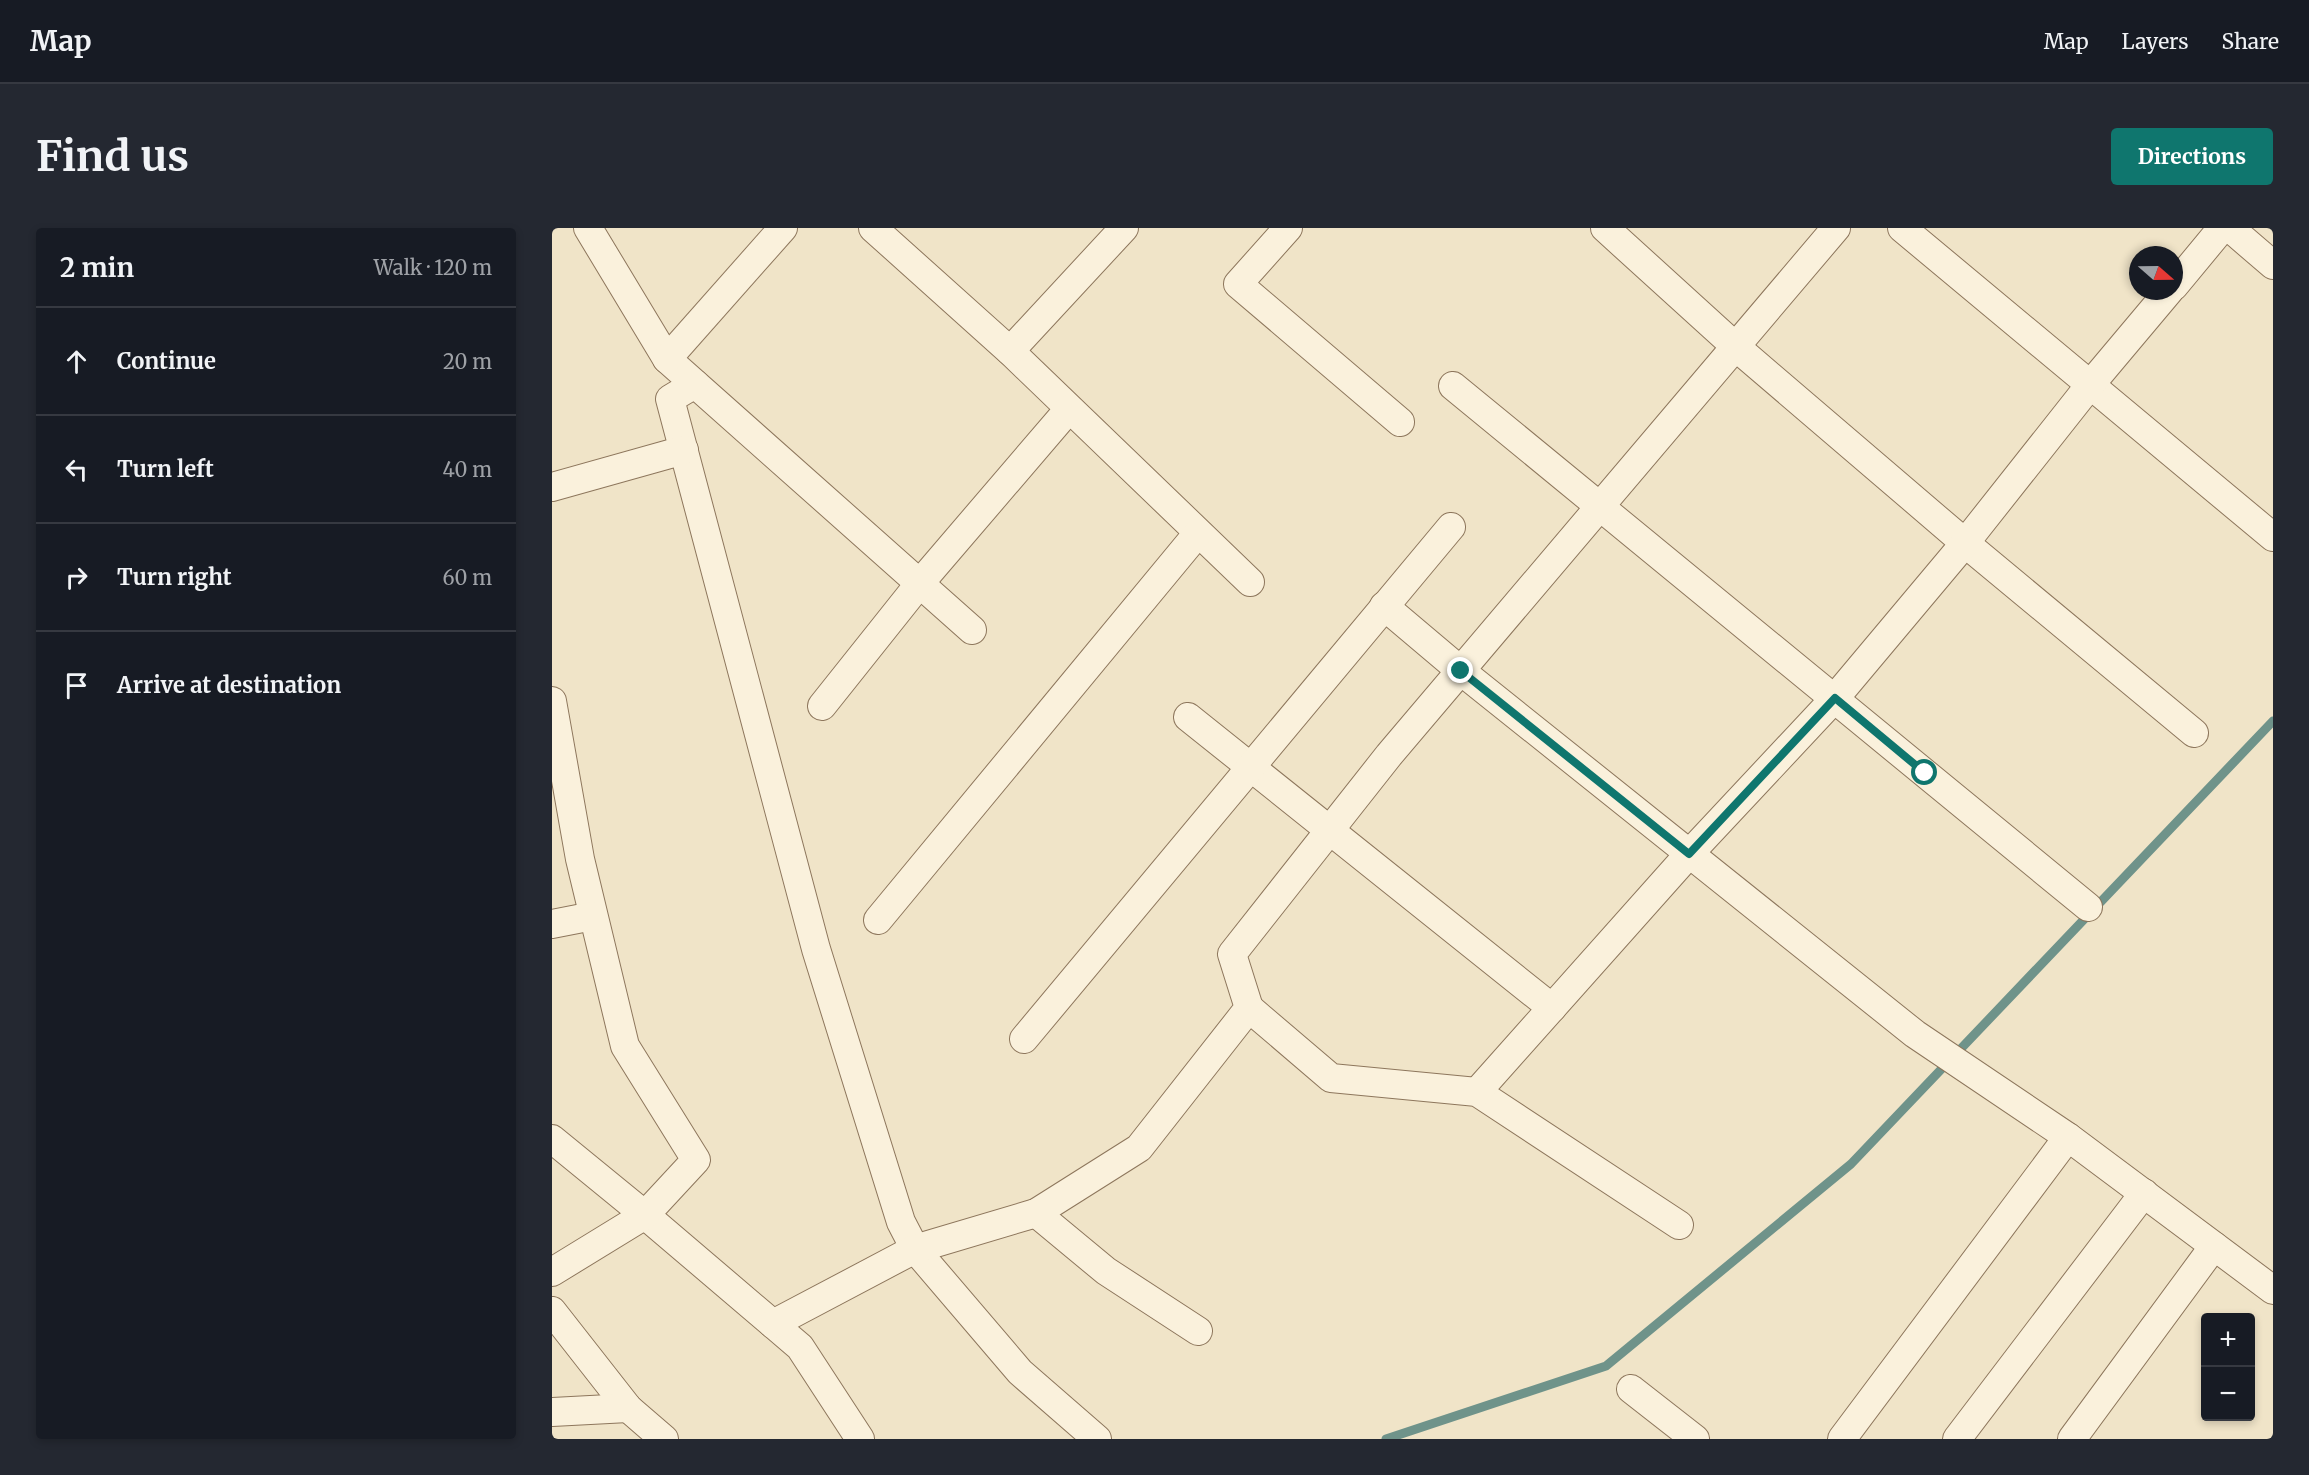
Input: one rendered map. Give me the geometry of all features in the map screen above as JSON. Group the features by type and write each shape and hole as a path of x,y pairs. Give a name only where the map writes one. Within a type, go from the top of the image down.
{"street":[{"path":"588,228 667,359 972,630"},
{"path":"667,359 783,228"},
{"path":"873,228 1010,351 1250,582"},
{"path":"1010,351 1124,228"},
{"path":"1288,228 1238,284 1400,422"},
{"path":"1605,228 1736,346 1965,543 2194,733"},
{"path":"1679,1225 1477,1092 1331,1078 1249,1008 1232,954 1330,830 1461,671 1836,228"},
{"path":"1902,228 2273,537"},
{"path":"2183,274 2222,228"},
{"path":"2230,228 2273,265"},
{"path":"1477,1092 1689,854 1835,698 1965,543 2090,385 2161,300"},
{"path":"695,384 670,399 816,949 901,1222 915,1249 1020,1372 1097,1439"},
{"path":"1453,386 1601,505 2088,907"},
{"path":"822,706 920,583 1069,408"},
{"path":"552,487 684,450"},
{"path":"1024,1039 1451,527"},
{"path":"878,920 1198,532"},
{"path":"1384,606 1461,671 1915,1034 2068,1137 2273,1290"},
{"path":"552,701 560,792 580,859 625,1046 696,1160 645,1215 552,1272"},
{"path":"1188,717 1552,1008"},
{"path":"552,924 593,916"},
{"path":"773,1324 915,1249 1036,1213 1139,1148 1249,1008"},
{"path":"1842,1439 2068,1137"},
{"path":"552,1138 800,1347 860,1439"},
{"path":"1958,1439 2144,1193"},
{"path":"1036,1213 1106,1271 1198,1331"},
{"path":"2072,1439 2214,1246"},
{"path":"552,1311 628,1408 664,1439"},
{"path":"1631,1389 1695,1439"},
{"path":"552,1412 628,1408"}],"waterway":[{"path":"1386,1439 1606,1366 1851,1164 2273,721"}],"route":[{"path":"1461,671 1689,854 1835,698 1925,773"}]}
